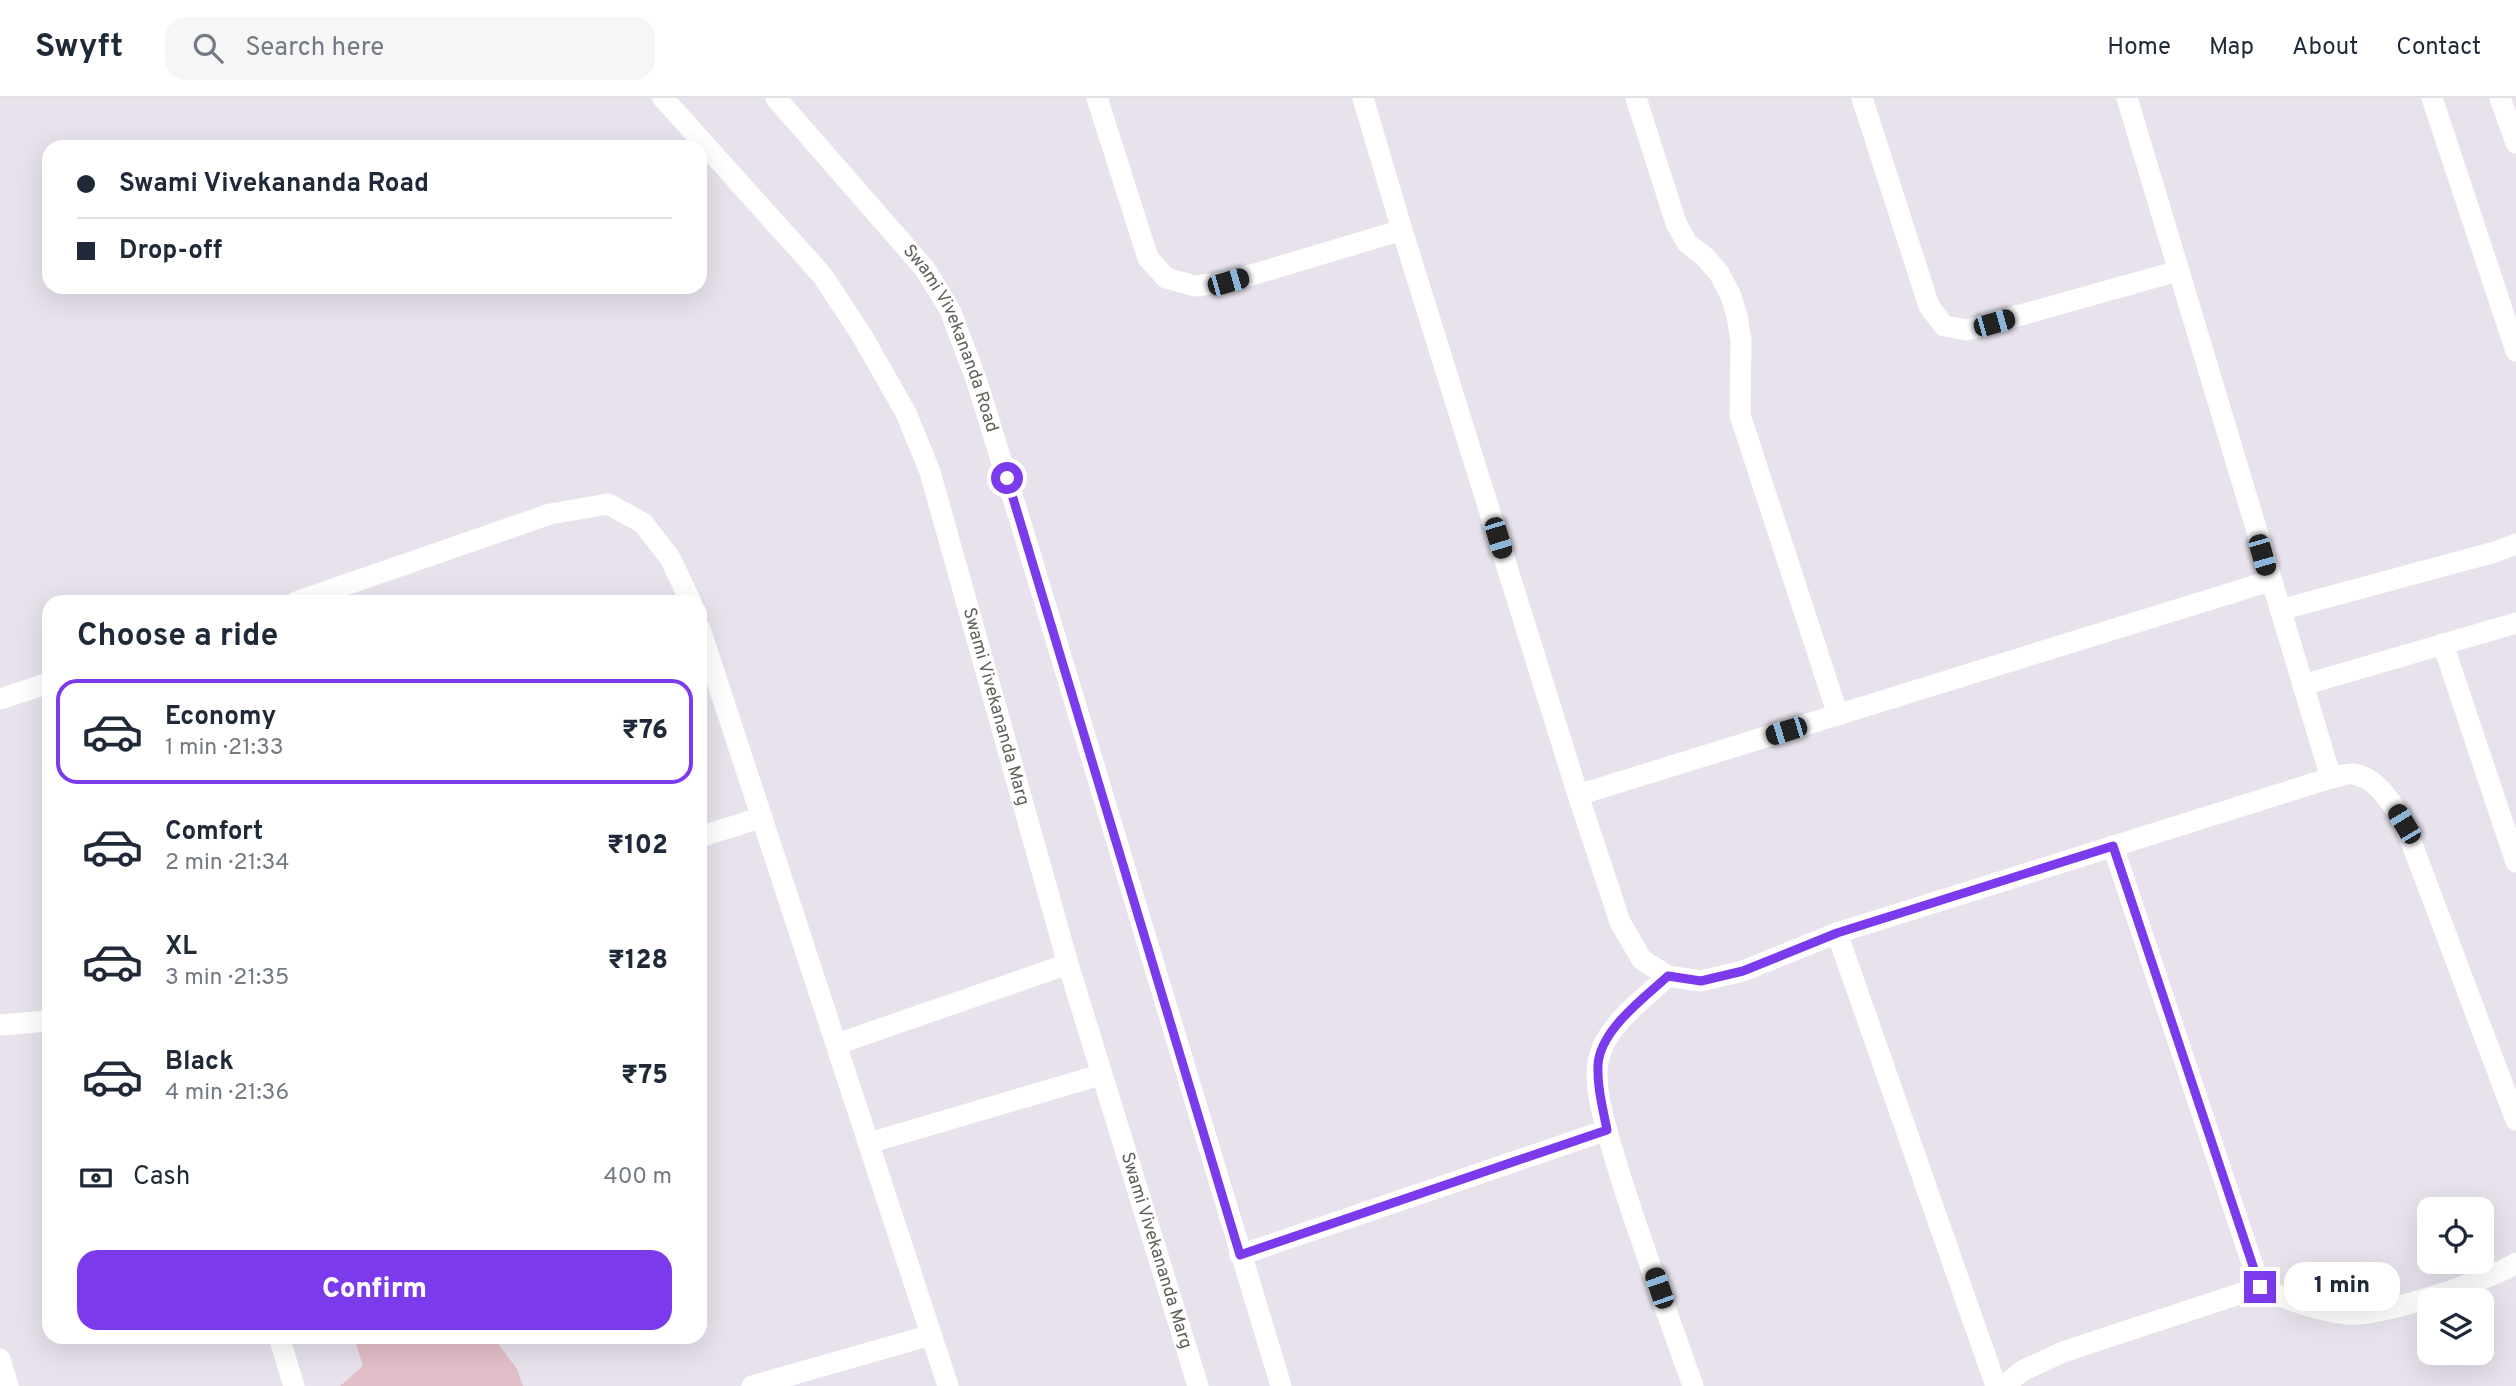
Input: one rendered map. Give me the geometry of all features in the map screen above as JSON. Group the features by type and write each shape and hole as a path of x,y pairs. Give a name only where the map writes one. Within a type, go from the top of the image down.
{"street":[{"name":"Swami Vivekananda Marg","path":"663,98 701,140"},
{"name":"Swami Vivekananda Road","path":"776,98 925,270 950,310 976,379 1022,527 1281,1386"},
{"path":"1097,98 1148,258 1167,278 1195,286 1228,282 1402,230"},
{"path":"1363,98 1578,794 1620,922 1642,960 1668,976 1701,981 1743,971 1837,933 2330,778 2353,774 2373,782 2404,824 2516,1120"},
{"path":"1636,98 1676,223 1687,243 1704,256 1719,273 1731,296 1737,316 1742,371 1740,415 1838,715"},
{"path":"1862,98 1929,306 1944,326 1967,330 2178,271"},
{"path":"2127,98 2330,778"},
{"path":"2432,98 2516,351"},
{"path":"2500,98 2516,143"},
{"name":"Swami Vivekananda Marg","path":"707,147 822,275 862,334 906,413 930,472 1100,1075 1198,1386"},
{"path":"316,595 550,514 608,504 643,523 670,558 688,595"},
{"path":"2280,610 2516,544"},
{"path":"1578,794 2270,581"},
{"path":"2303,685 2516,623"},
{"path":"2443,644 2516,862"},
{"path":"707,650 948,1386"},
{"path":"0,699 42,685"},
{"path":"707,835 762,817"},
{"path":"2113,846 2260,1287"},
{"path":"1837,933 1996,1386"},
{"path":"838,1044 1068,964"},
{"path":"1668,976 1610,1033 1598,1062 1599,1087 1607,1130 1625,1190 1693,1386"},
{"path":"0,1025 42,1022"},
{"path":"869,1143 1100,1075"},
{"path":"1240,1255 1607,1130"},
{"path":"2004,1386 2022,1371 2063,1352 2260,1287 2283,1298 2349,1314 2392,1307 2488,1279 2516,1264"},
{"path":"752,1386 931,1335"},
{"path":"281,1344 294,1386"},
{"path":"0,1359 8,1386"}],"shaded area":[{"path":"356,1344 498,1344 517,1369 523,1386 340,1386 363,1366"}],"route":[{"path":"1007,478 1240,1255 1607,1130 1599,1087 1598,1062 1610,1033 1668,976 1701,981 1743,971 1837,933 2113,846 2260,1287"}]}
